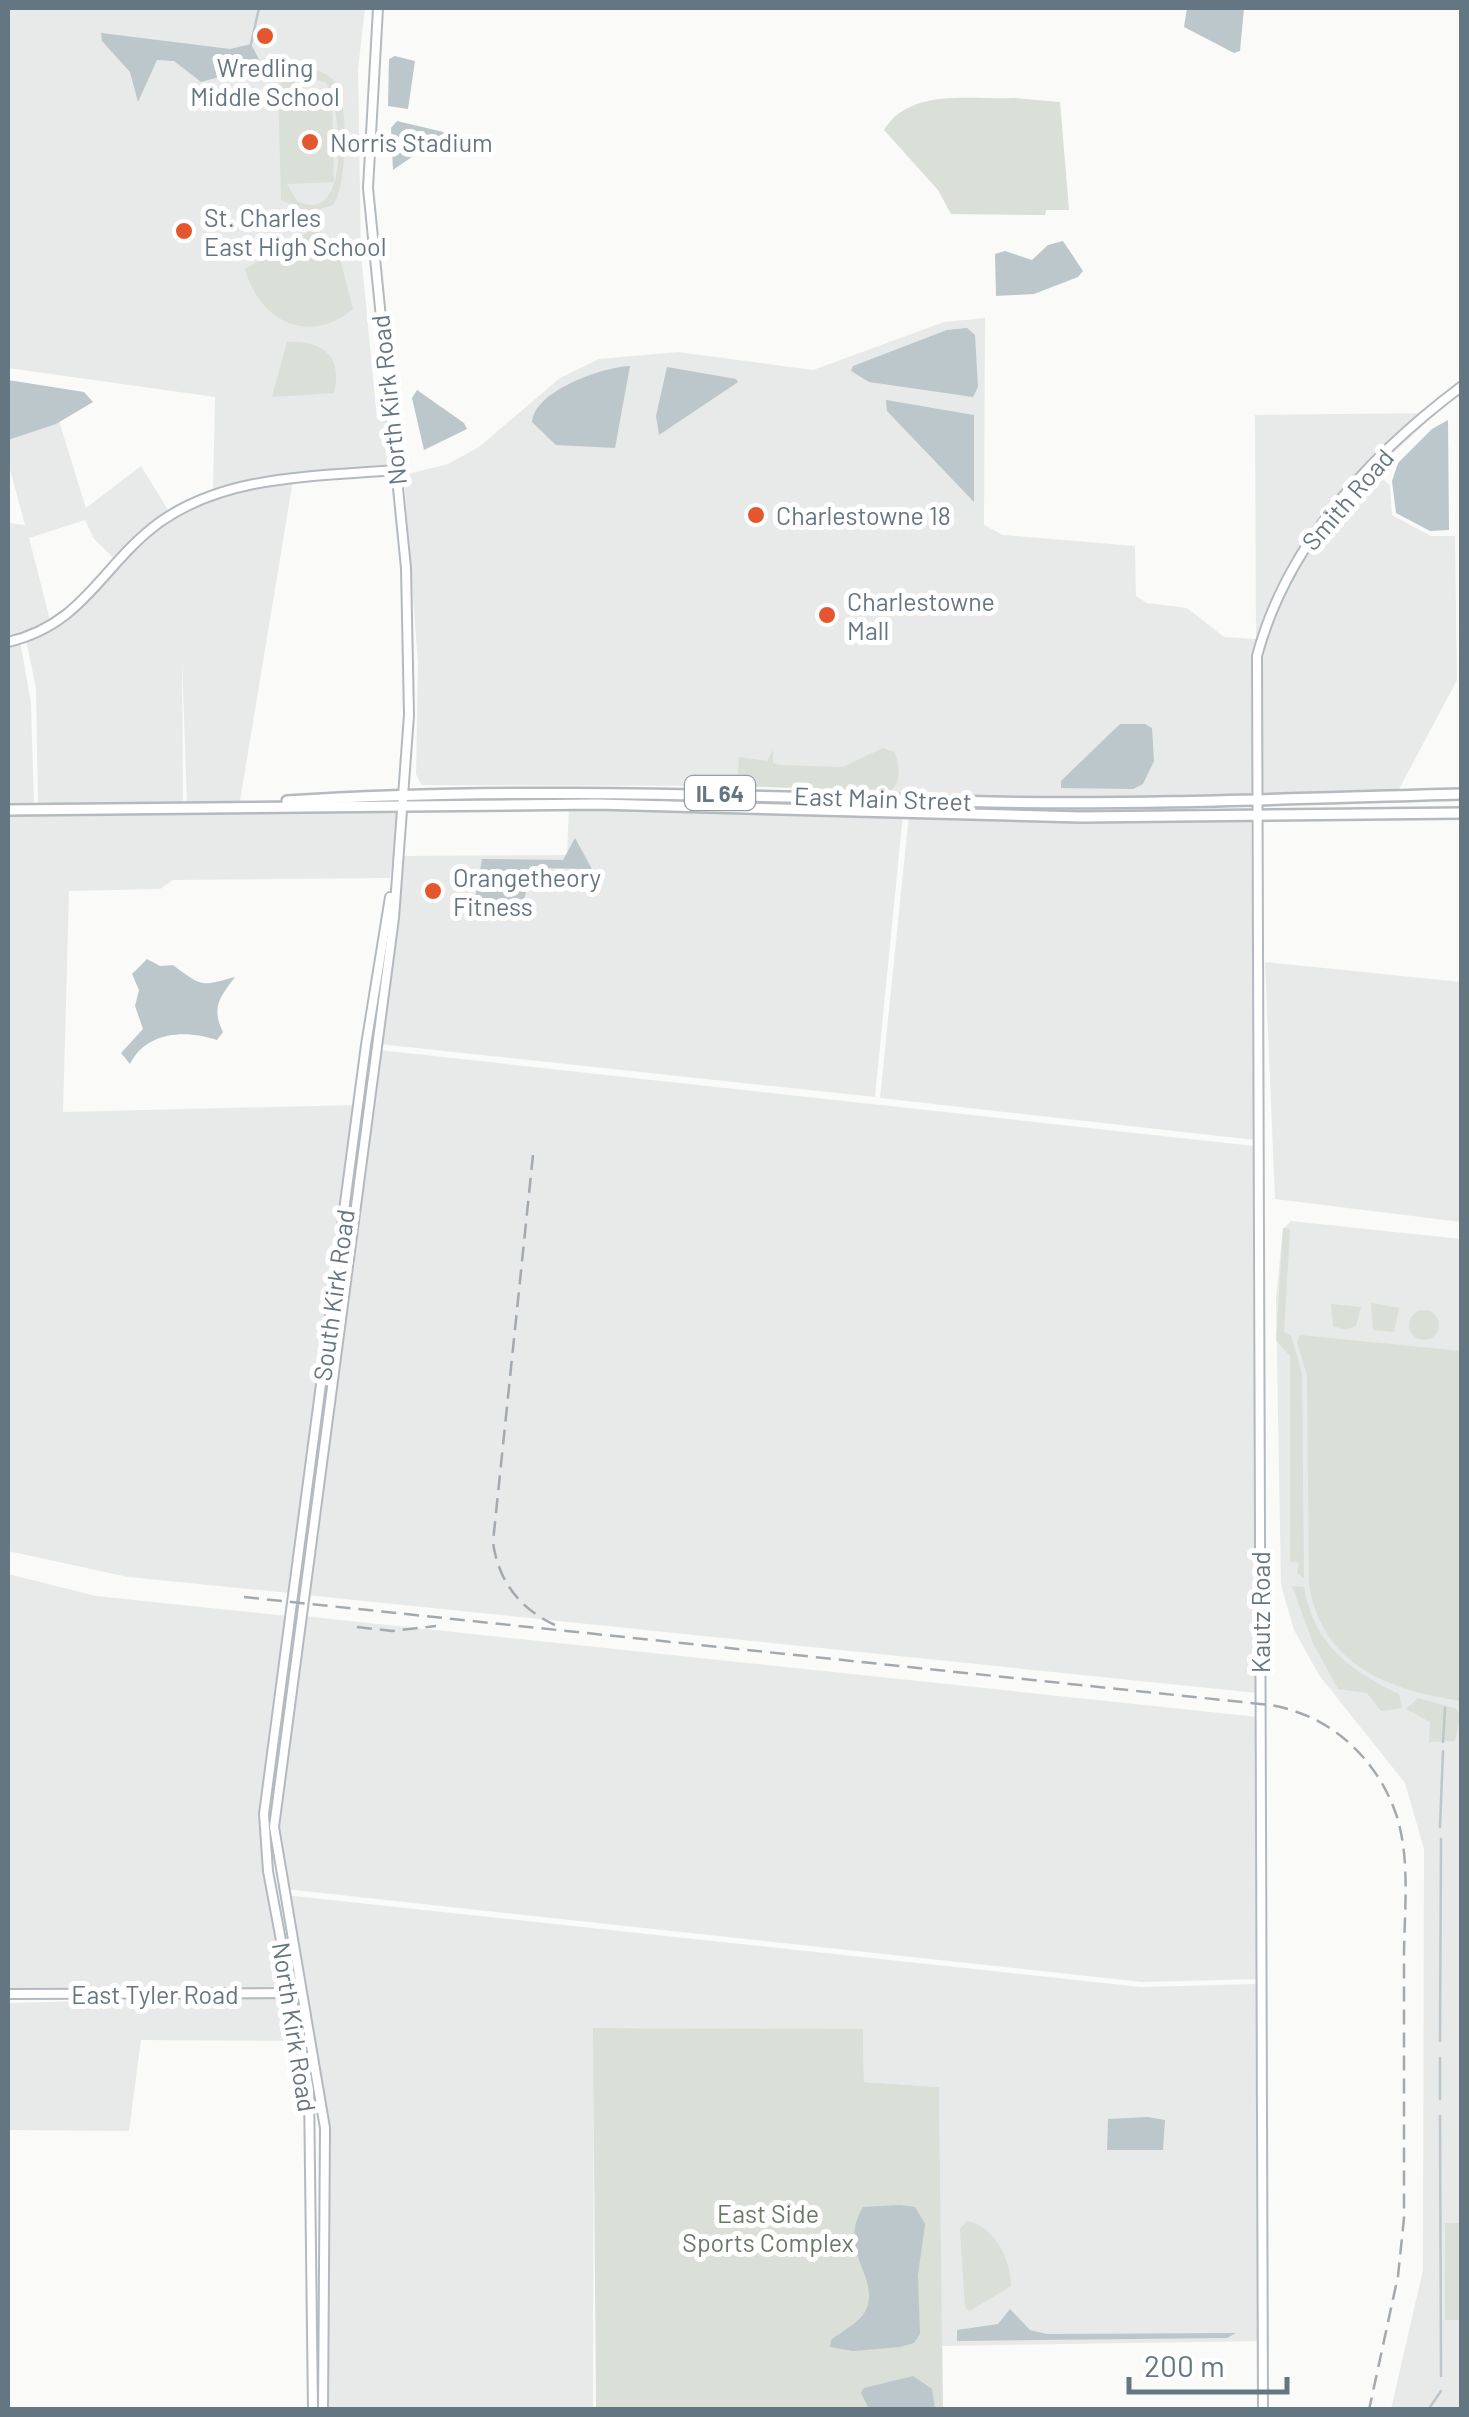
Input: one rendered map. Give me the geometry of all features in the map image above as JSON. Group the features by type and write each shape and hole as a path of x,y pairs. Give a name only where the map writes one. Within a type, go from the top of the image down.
{"main road":[{"name":"North Kirk Road","path":"378,8 368,188 409,636 403,799"},
{"name":"Smith Road","path":"1255,814 1256,656 1282,584 1336,504 1388,449 1462,386"},
{"path":"8,642 51,627 75,612 133,544 196,502 266,481 395,470"},
{"name":"East Main Street","path":"8,810 662,792 993,802 1462,794"},
{"name":"East Main Street","path":"403,799 1082,817 1462,813"},
{"name":"South Kirk Road","path":"283,1706 381,935 394,886 403,799"},
{"name":"Kautz Road","path":"1255,814 1264,2410"},
{"name":"North Kirk Road","path":"283,1706 264,1842 325,2128 323,2410"},
{"name":"North Kirk Road","path":"296,1992 310,2108 313,2410"},
{"name":"East Tyler Road","path":"8,1994 296,1992"}],"shaded area":[{"name":"St. Charles East High School","path":"8,8 365,8 358,69 361,253 377,419 388,421 392,467 289,475 213,491 215,397 8,368"},
{"path":"1187,8 1244,8 1240,51 1234,53 1184,27"},
{"path":"101,33 230,49 251,44 262,65 201,82 174,61 157,60 138,102 130,72 102,41"},
{"path":"395,56 415,61 408,109 388,106 389,59"},
{"path":"397,121 452,134 455,139 432,143 393,170 391,128"},
{"path":"1063,241 1083,271 1078,277 1034,294 996,296 995,254 1005,251 1032,260 1048,245"},
{"name":"Charlestowne Mall","path":"985,318 984,525 1003,535 1135,546 1136,596 1147,603 1187,608 1224,637 1256,639 1255,415 1436,413 1375,470 1390,486 1392,515 1431,536 1455,536 1457,680 1398,791 1274,794 1255,799 1039,799 737,786 421,785 416,774 418,663 404,475 448,464 479,447 560,378 599,359 678,352 813,370 944,322"},
{"path":"967,328 975,335 978,387 973,397 869,382 851,371 853,366 947,330"},
{"path":"630,366 615,448 556,445 532,422 544,400 571,383"},
{"path":"667,367 738,382 659,435 656,416"},
{"path":"8,380 84,392 93,402 56,424 8,440"},
{"path":"417,390 467,429 424,450 412,398"},
{"path":"886,400 974,415 974,502 887,411"},
{"path":"58,418 86,508 141,466 170,513 130,543 116,560 94,539 85,520 29,538 51,624 8,639 8,523 25,525 8,462 8,433"},
{"path":"1448,420 1449,530 1430,531 1396,513 1392,481 1398,463 1432,429"},
{"path":"293,480 240,801 187,804 182,660 183,805 38,807 36,688 26,640 79,612 135,545 163,523 228,492"},
{"path":"20,641 31,703 34,807 8,807 8,643"},
{"path":"1120,724 1145,724 1152,728 1154,761 1143,784 1133,789 1061,788 1061,781"},
{"path":"569,807 903,814 875,1097 379,1044 400,856 567,855"},
{"path":"400,808 390,878 173,880 160,889 69,891 63,1112 355,1105 289,1593 128,1577 8,1551 8,813"},
{"path":"909,814 1251,817 1255,1140 880,1098"},
{"path":"575,838 592,869 532,868 522,908 475,899 482,859 563,860"},
{"path":"147,959 160,966 173,965 203,983 235,977 219,1002 223,1032 217,1040 181,1034 157,1039 137,1053 130,1064 121,1053 143,1029 135,1006 139,990 132,974"},
{"path":"1265,962 1461,982 1461,1222 1275,1199"},
{"path":"379,1050 1254,1146 1257,1693 306,1595"},
{"path":"1291,1221 1461,1239 1461,2409 1391,2409 1423,2270 1424,1849 1405,1783 1319,1675 1294,1630 1281,1585 1276,1299 1283,1229"},
{"path":"8,1574 96,1596 287,1616 260,1828 288,1990 8,1991"},
{"path":"303,1616 1258,1717 1259,1979 1142,1982 285,1889 277,1831"},
{"path":"285,1895 1141,1987 1257,1984 1262,2341 942,2346 939,2087 864,2082 863,2030 594,2028 593,2409 328,2409 325,2101"},
{"path":"290,1996 298,2041 141,2040 129,2131 8,2130 8,2003"},
{"path":"1108,2119 1165,2120 1163,2150 1107,2150"},
{"path":"863,2207 915,2207 925,2224 918,2275 920,2334 914,2343 900,2347 853,2351 830,2347 831,2340 863,2315 868,2303 869,2291 854,2238"},
{"path":"1010,2309 1030,2330 1047,2334 1236,2333 1227,2338 957,2341 957,2330 998,2324"},
{"path":"913,2376 932,2389 935,2409 869,2409 861,2393 864,2388"}],"green space":[{"name":"Norris Stadium","path":"313,70 334,80 338,87 344,148 341,183 333,205 310,212 281,200 278,84","holes":["304,77 325,82 331,94 336,113 338,160 335,181 327,197 315,205 297,201 287,184 334,182 332,100 285,101 289,88"]},
{"path":"1014,98 1060,102 1069,210 1046,210 1045,215 951,214 938,190 884,130 895,116 925,102"},
{"path":"312,230 329,236 340,259 353,309 320,326 303,326 274,314 252,287 245,269"},
{"path":"287,342 310,344 327,353 335,369 334,393 272,397"},
{"path":"883,748 894,752 897,761 898,777 892,790 737,786 739,757 767,761 773,750 773,763 779,765 843,767"},
{"path":"1283,1228 1290,1229 1284,1332 1291,1335 1302,1374 1304,1578 1297,1573 1299,1563 1290,1561 1290,1356 1276,1340"},
{"path":"1371,1303 1399,1308 1394,1332 1373,1330"},
{"path":"1331,1304 1361,1307 1356,1326 1346,1330 1333,1326"},
{"path":"1424,1310 1435,1314 1439,1325 1435,1336 1424,1340 1413,1336 1409,1325 1413,1314"},
{"path":"1300,1335 1461,1351 1461,1701 1409,1690 1363,1669 1329,1636 1317,1613 1309,1585 1307,1376 1297,1342"},
{"path":"1292,1586 1304,1587 1316,1625 1336,1653 1364,1675 1399,1694 1402,1708 1381,1711 1367,1693 1338,1689 1313,1643"},
{"path":"1418,1698 1457,1709 1460,1717 1455,1741 1429,1742 1430,1722 1406,1709"},
{"name":"East Side Sports Complex","path":"593,2028 863,2029 864,2082 939,2087 943,2409 596,2409"},
{"path":"967,2221 985,2229 999,2245 1008,2265 1011,2286 970,2311 965,2307 960,2229"},
{"path":"1445,2223 1461,2223 1461,2320 1445,2320"}],"waterway":[{"path":"251,44 259,8"},
{"path":"1443,1742 1445,1708"},
{"path":"1440,1827 1443,1751"},
{"path":"1440,2041 1441,1839"},
{"path":"1440,2058 1440,2099"},
{"path":"1440,2116 1441,2376"},
{"path":"1428,2410 1441,2391"}],"railway":[{"path":"533,1155 493,1542 500,1569 513,1592 531,1611 555,1625"},
{"path":"244,1597 1270,1705 1292,1710 1331,1729 1363,1757 1387,1793 1401,1831 1405,1867 1404,2218 1398,2276 1369,2410"},
{"path":"357,1627 392,1631 436,1626"}],"place":[{"name":"Wredling Middle School","path":"265,36"},
{"name":"Norris Stadium","path":"310,142"},
{"name":"St. Charles East High School","path":"184,231"},
{"name":"Charlestowne 18","path":"756,515"},
{"name":"Charlestowne Mall","path":"827,615"},
{"name":"Orangetheory Fitness","path":"433,891"}]}
